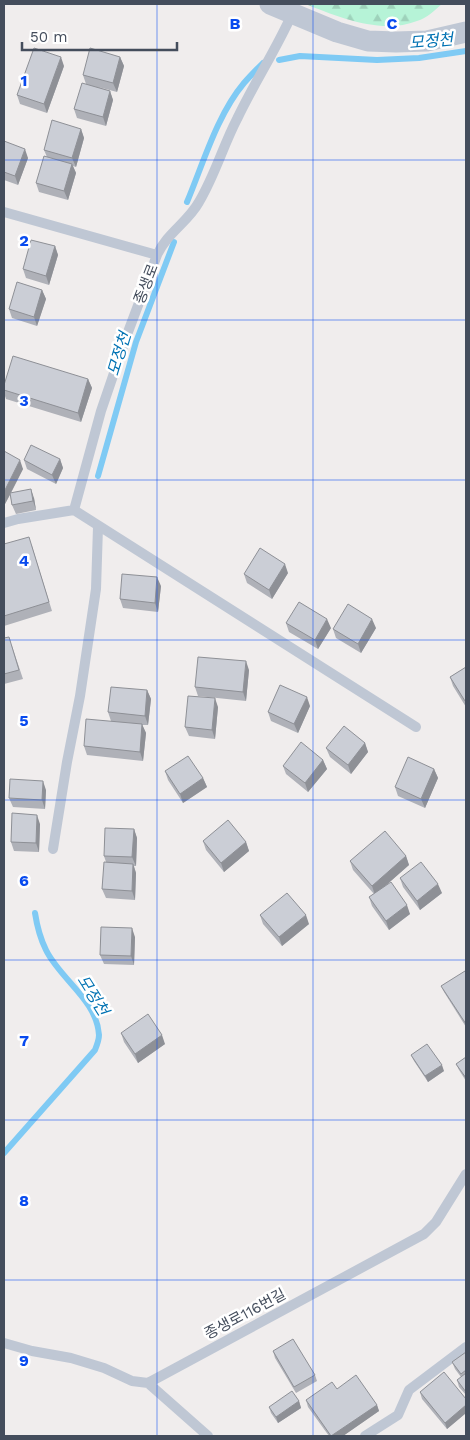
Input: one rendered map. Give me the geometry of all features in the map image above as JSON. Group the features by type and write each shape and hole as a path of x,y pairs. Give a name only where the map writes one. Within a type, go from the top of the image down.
{"street":[{"path":"270,4 336,32 368,41 427,41 466,32"}],"lane":[{"name":"종생로","path":"74,510 101,411 157,255 162,245 198,204 215,172 238,116 280,40 292,14"},
{"path":"4,212 157,255"},
{"path":"4,523 74,510 416,727"},
{"path":"52,849 66,762 80,696 94,598 98,527"},
{"name":"종생로116번길","path":"148,1383 424,1234 436,1222 466,1174"},
{"path":"4,1343 32,1351 71,1358 104,1368 132,1381 148,1383 208,1436"},
{"path":"364,1436 398,1415 409,1390 466,1347"}],"green space":[{"path":"305,4 442,4 421,20 403,25 389,26 360,23"}],"building":[{"path":"34,48 61,57 44,104 17,95"},
{"path":"90,48 120,57 113,83 83,75"},
{"path":"82,83 110,91 103,117 74,109"},
{"path":"52,120 81,129 72,158 44,150"},
{"path":"4,141 25,149 15,176 4,172"},
{"path":"44,156 72,164 64,191 36,183"},
{"path":"31,240 55,246 46,276 23,269"},
{"path":"17,282 42,290 34,317 9,309"},
{"path":"13,356 88,379 78,413 4,390"},
{"path":"31,445 60,459 52,475 24,460"},
{"path":"4,451 20,460 4,492"},
{"path":"31,489 33,501 12,505 10,493"},
{"path":"29,537 49,602 4,616 4,544"},
{"path":"260,548 285,564 269,590 244,574"},
{"path":"122,574 157,577 155,603 120,599"},
{"path":"299,602 327,619 315,640 286,623"},
{"path":"348,604 372,619 358,644 333,629"},
{"path":"9,637 19,670 4,674 4,638"},
{"path":"198,657 246,661 243,692 195,687"},
{"path":"466,667 466,700 465,701 450,677"},
{"path":"280,685 307,697 294,724 268,712"},
{"path":"111,687 147,690 145,716 108,712"},
{"path":"188,696 215,698 212,730 185,727"},
{"path":"86,719 142,724 140,752 84,746"},
{"path":"344,726 365,743 348,765 326,748"},
{"path":"301,742 323,760 305,783 283,766"},
{"path":"188,756 203,778 180,794 165,771"},
{"path":"408,757 434,769 421,799 395,787"},
{"path":"10,779 43,781 42,800 9,798"},
{"path":"12,813 37,815 36,843 11,842"},
{"path":"228,820 246,842 221,863 203,841"},
{"path":"105,828 134,829 132,857 104,856"},
{"path":"385,831 406,856 372,886 350,861"},
{"path":"104,862 133,864 132,891 102,889"},
{"path":"421,862 438,884 417,901 400,878"},
{"path":"391,882 407,905 386,921 369,897"},
{"path":"287,893 306,915 279,937 260,915"},
{"path":"101,927 132,928 131,956 100,955"},
{"path":"465,971 466,973 466,1024 441,986"},
{"path":"148,1014 162,1035 135,1054 121,1033"},
{"path":"427,1044 442,1065 425,1076 411,1055"},
{"path":"466,1057 466,1078 456,1064"},
{"path":"293,1339 315,1375 294,1387 273,1351"},
{"path":"466,1352 466,1370 461,1374 452,1362"},
{"path":"444,1372 466,1399 466,1405 445,1423 420,1392"},
{"path":"466,1373 466,1392 457,1380"},
{"path":"356,1375 377,1405 331,1436 306,1400 332,1382 337,1389"},
{"path":"292,1391 299,1401 276,1417 269,1407"}],"waterway":[{"name":"모정천","path":"279,60 300,56 377,60 419,58 466,51"},
{"name":"모정천","path":"187,202 211,140 226,110 244,83 263,63"},
{"name":"모정천","path":"98,476 136,342 174,242"},
{"name":"모정천","path":"4,1153 95,1050 99,1037 97,1022 92,1011 52,961 46,950 39,932 35,913"}]}
